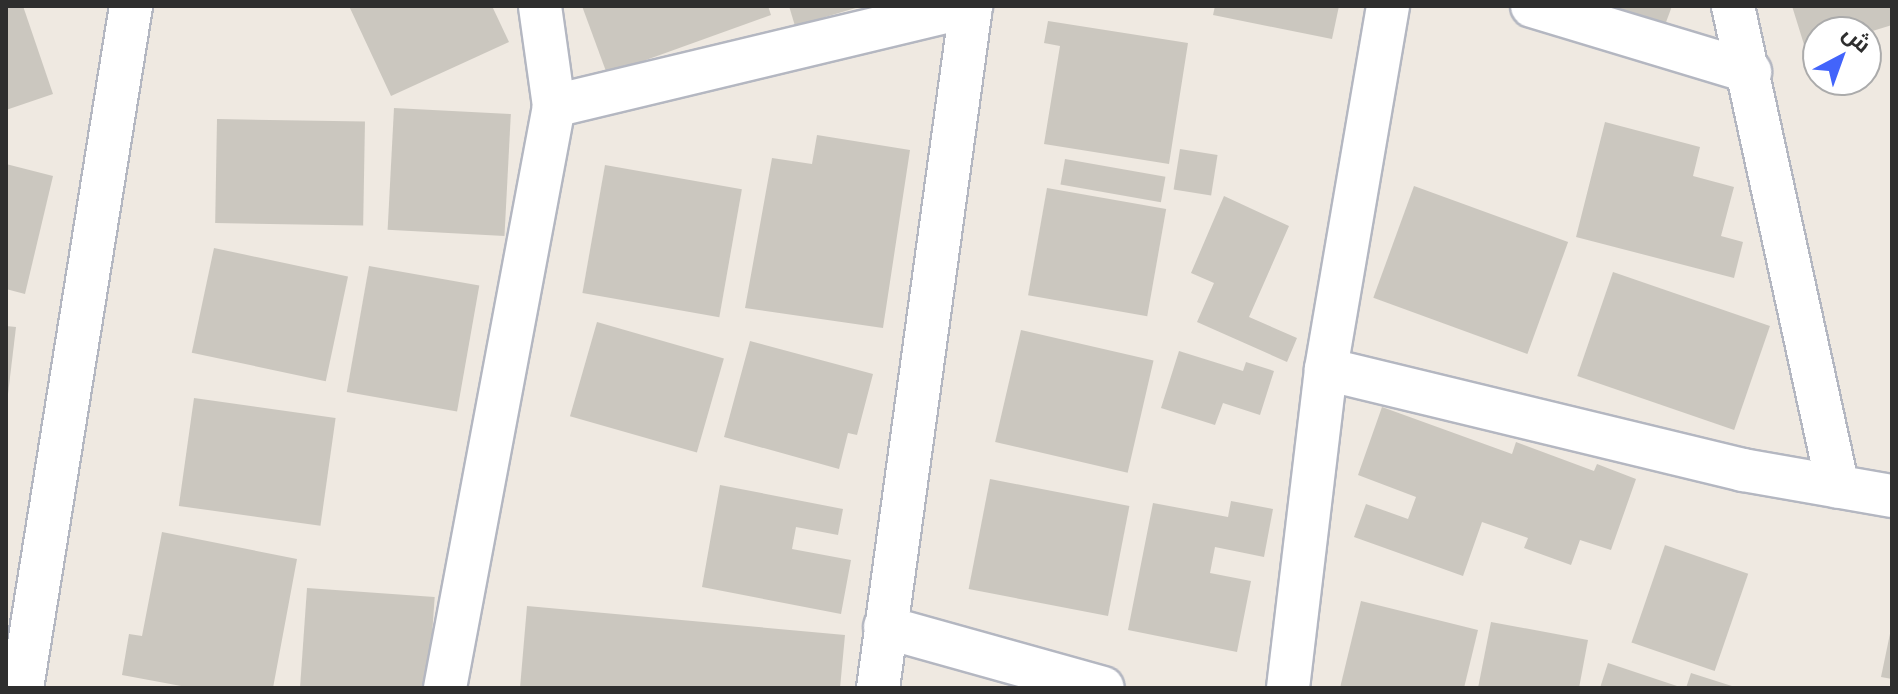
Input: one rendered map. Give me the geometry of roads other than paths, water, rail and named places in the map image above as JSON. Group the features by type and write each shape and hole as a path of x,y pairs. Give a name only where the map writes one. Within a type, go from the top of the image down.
{"street":[{"path":"22,688 131,6"},
{"path":"445,688 554,106 540,6"},
{"path":"554,106 971,6 878,688"},
{"path":"1288,688 1326,369 1388,6"},
{"path":"1532,6 1750,72"},
{"path":"1733,6 1750,72 1838,487"},
{"path":"1326,369 1743,470 1892,496"},
{"path":"885,627 1103,688"}]}
